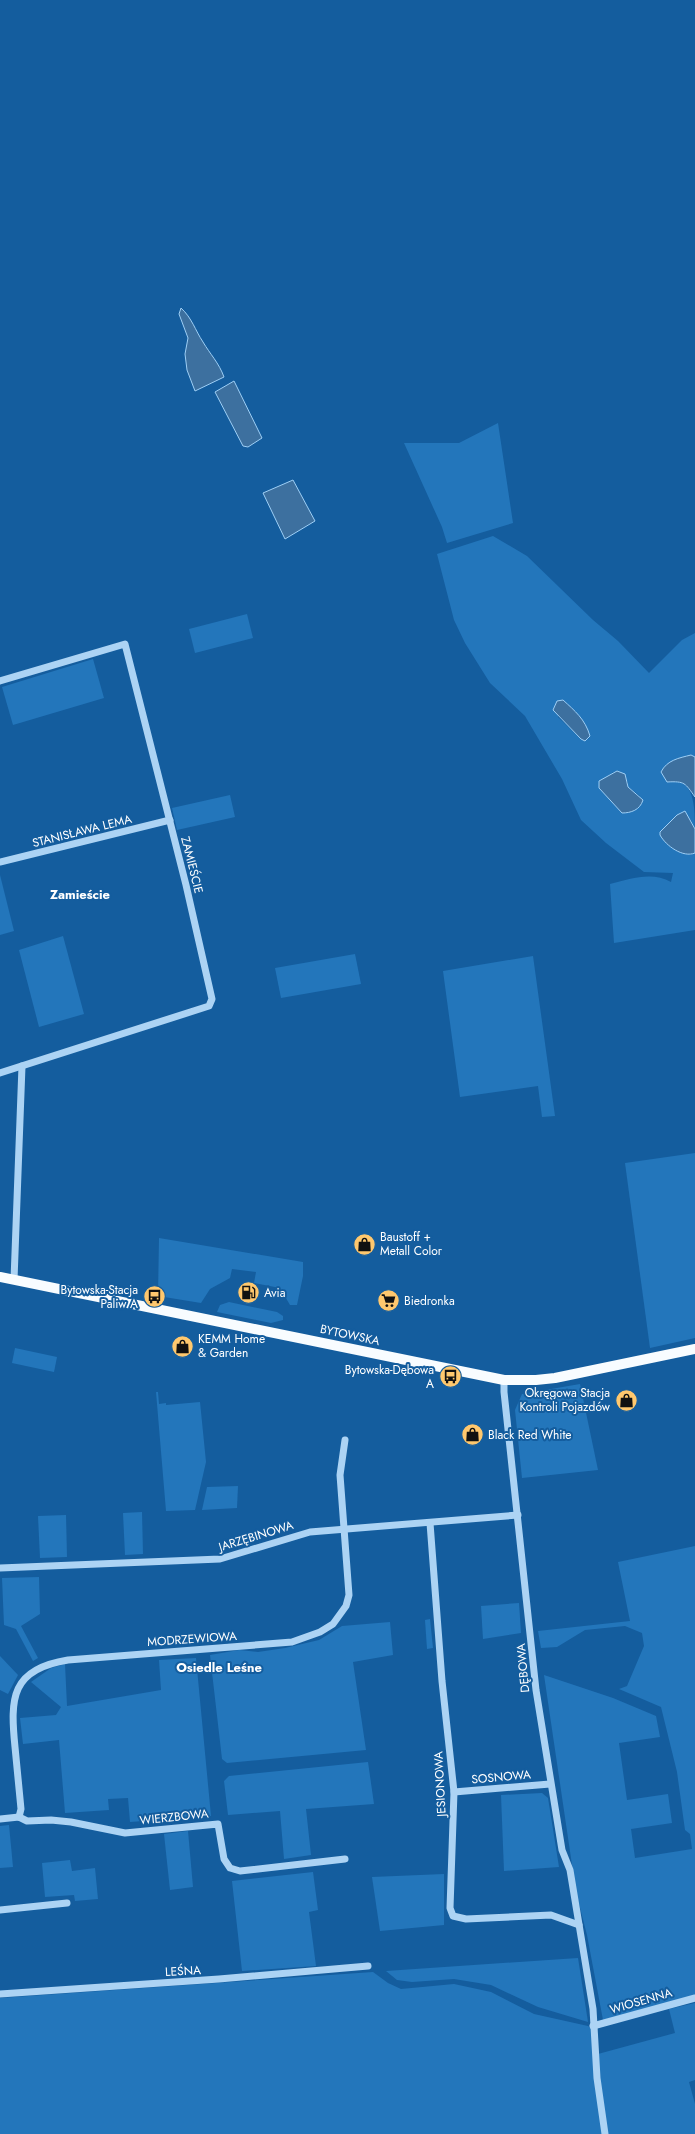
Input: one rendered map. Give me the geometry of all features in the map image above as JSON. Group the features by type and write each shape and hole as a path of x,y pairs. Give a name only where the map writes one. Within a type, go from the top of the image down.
{"main road":[{"name":"BYTOWSKA","path":"0,1277 504,1380 536,1380 555,1378 695,1349"}],"street":[{"name":"ZAMIEŚCIE","path":"0,681 125,644 170,820 212,1000 209,1006 0,1073"},
{"name":"STANISŁAWA LEMA","path":"0,862 170,820"},
{"path":"14,1280 22,1066"},
{"name":"DĘBOWA","path":"504,1380 532,1664 550,1784 562,1850 570,1870 584,1951 593,2009 596,2078 605,2134"},
{"name":"MODRZEWIOWA","path":"19,1817 21,1809 12,1715 16,1695 30,1674 45,1665 68,1660 200,1648 292,1642 320,1632 333,1624 340,1616 346,1606 349,1595 340,1475 345,1440"},
{"name":"JARZĘBINOWA","path":"0,1568 220,1559 298,1534 344,1528 518,1515"},
{"name":"JESIONOWA","path":"430,1522 442,1681 454,1792 450,1908 453,1916 466,1919 551,1915 579,1925"},
{"name":"SOSNOWA","path":"454,1792 550,1784"},
{"path":"0,1819 19,1817"},
{"name":"WIERZBOWA","path":"19,1817 27,1821 51,1820 71,1822 125,1833 218,1824 224,1859 230,1868 240,1871 345,1859"},
{"path":"0,1910 67,1903"},
{"name":"LEŚNA","path":"0,1994 219,1980 368,1966"},
{"name":"WIOSENNA","path":"593,2026 695,1998"}],"shaded area":[{"path":"181,308 191,320 200,338 220,367 224,377 195,391 187,370 185,354 188,338 179,314"},
{"path":"234,381 262,438 248,447 243,446 215,392"},
{"path":"498,423 513,523 447,543 442,527 404,443 459,443"},
{"path":"293,480 315,521 285,539 263,493"},
{"path":"493,536 527,556 593,620 618,641 649,673 682,640 695,633 695,757 691,755 672,782 680,782 689,790 694,805 695,829 691,820 677,815 660,832 690,855 695,853 695,930 614,943 610,884 633,878 649,876 671,882 673,873 644,872 606,843 581,820 562,779 525,716 490,683 465,643 454,620 437,554","holes":["563,700 582,720 590,736 588,739 581,739 558,717","613,772 628,782 628,787 640,796 622,813 599,788"]},
{"path":"247,614 253,638 195,653 189,629"},
{"path":"93,659 104,698 13,725 2,687"},
{"path":"563,700 579,716 588,730 590,736 585,741 581,739 553,710 557,701"},
{"path":"691,755 695,757 695,797 684,784 678,782 667,782 661,772 670,762"},
{"path":"617,771 625,774 628,787 643,800 640,806 632,812 622,813 599,788 599,781"},
{"path":"230,795 235,817 177,830 172,808"},
{"path":"685,811 695,829 695,853 690,854 685,854 675,850 666,843 660,835 660,832 677,815"},
{"path":"0,875 14,931 0,935"},
{"path":"63,936 84,1014 39,1027 19,950"},
{"path":"355,954 361,984 281,998 275,968"},
{"path":"533,956 555,1116 542,1117 538,1086 460,1097 443,971"},
{"path":"695,1153 695,1338 650,1348 625,1163"},
{"path":"159,1238 303,1262 303,1276 297,1305 290,1305 280,1288 254,1283 256,1272 232,1269 230,1278 210,1289 201,1303 158,1296"},
{"path":"229,1302 277,1312 283,1316 283,1320 271,1323 217,1312 220,1305"},
{"path":"15,1348 57,1357 54,1372 12,1363"},
{"path":"580,1384 598,1470 522,1478 515,1410 522,1394"},
{"path":"156,1392 158,1392 159,1404 166,1403 166,1405 200,1402 206,1462 195,1510 166,1511"},
{"path":"238,1486 237,1508 202,1510 207,1487"},
{"path":"142,1512 143,1554 125,1555 123,1513"},
{"path":"66,1515 67,1557 40,1558 38,1516"},
{"path":"695,1546 695,1995 603,2020 587,1935 576,1892 544,1675 613,1698 656,1716 660,1737 619,1743 627,1800 668,1794 672,1823 631,1829 635,1858 692,1849 690,1834 685,1830 677,1772 661,1707 619,1689 627,1686 644,1646 642,1633 625,1626 585,1630 557,1647 541,1648 538,1631 630,1621 618,1562"},
{"path":"39,1577 40,1614 21,1626 38,1658 33,1661 16,1629 4,1625 2,1578"},
{"path":"519,1603 521,1633 483,1639 481,1606"},
{"path":"430,1619 433,1648 427,1649 425,1620"},
{"path":"390,1622 393,1655 353,1662 366,1750 227,1763 222,1759 210,1655 239,1650 258,1652 285,1648 319,1640 342,1626"},
{"path":"0,1656 18,1675 8,1694 0,1690"},
{"path":"196,1658 211,1816 130,1822 128,1798 108,1799 109,1810 65,1813 59,1740 23,1744 20,1718 56,1715 61,1707 31,1682 51,1668 65,1664 67,1706 161,1690 159,1660"},
{"path":"368,1762 374,1804 306,1809 311,1855 284,1859 280,1811 228,1815 224,1781 229,1776"},
{"path":"542,1793 548,1798 559,1867 504,1871 501,1795"},
{"path":"9,1825 13,1867 0,1868 0,1826"},
{"path":"188,1831 193,1887 170,1890 164,1834"},
{"path":"70,1860 72,1871 95,1868 98,1899 75,1901 74,1895 45,1897 42,1863"},
{"path":"313,1872 318,1910 309,1912 316,1966 242,1971 232,1881"},
{"path":"444,1874 444,1925 380,1931 372,1877"},
{"path":"578,1958 588,2022 538,2007 491,1985 454,1979 412,1982 397,1980 386,1971"},
{"path":"373,1972 388,1983 401,1989 454,1984 491,1992 534,2014 588,2026 591,2028 598,2054 675,2033 669,2009 695,2003 695,2080 689,2082 695,2104 695,2134 0,2134 0,1998"}],"place":[{"name":"Baustoff + Metall Color","path":"364,1244"},
{"name":"Avia","path":"248,1293"},
{"name":"Bytowska-Stacja Paliw A","path":"154,1297"},
{"name":"Biedronka","path":"389,1301"},
{"name":"KEMM Home & Garden","path":"182,1346"},
{"name":"Bytowska-Dębowa A","path":"450,1377"},
{"name":"Okręgowa Stacja Kontroli Pojazdów","path":"626,1400"},
{"name":"Black Red White","path":"472,1435"}],"district":[{"name":"Zamieście","path":"80,894"},
{"name":"Osiedle Leśne","path":"219,1667"}]}
